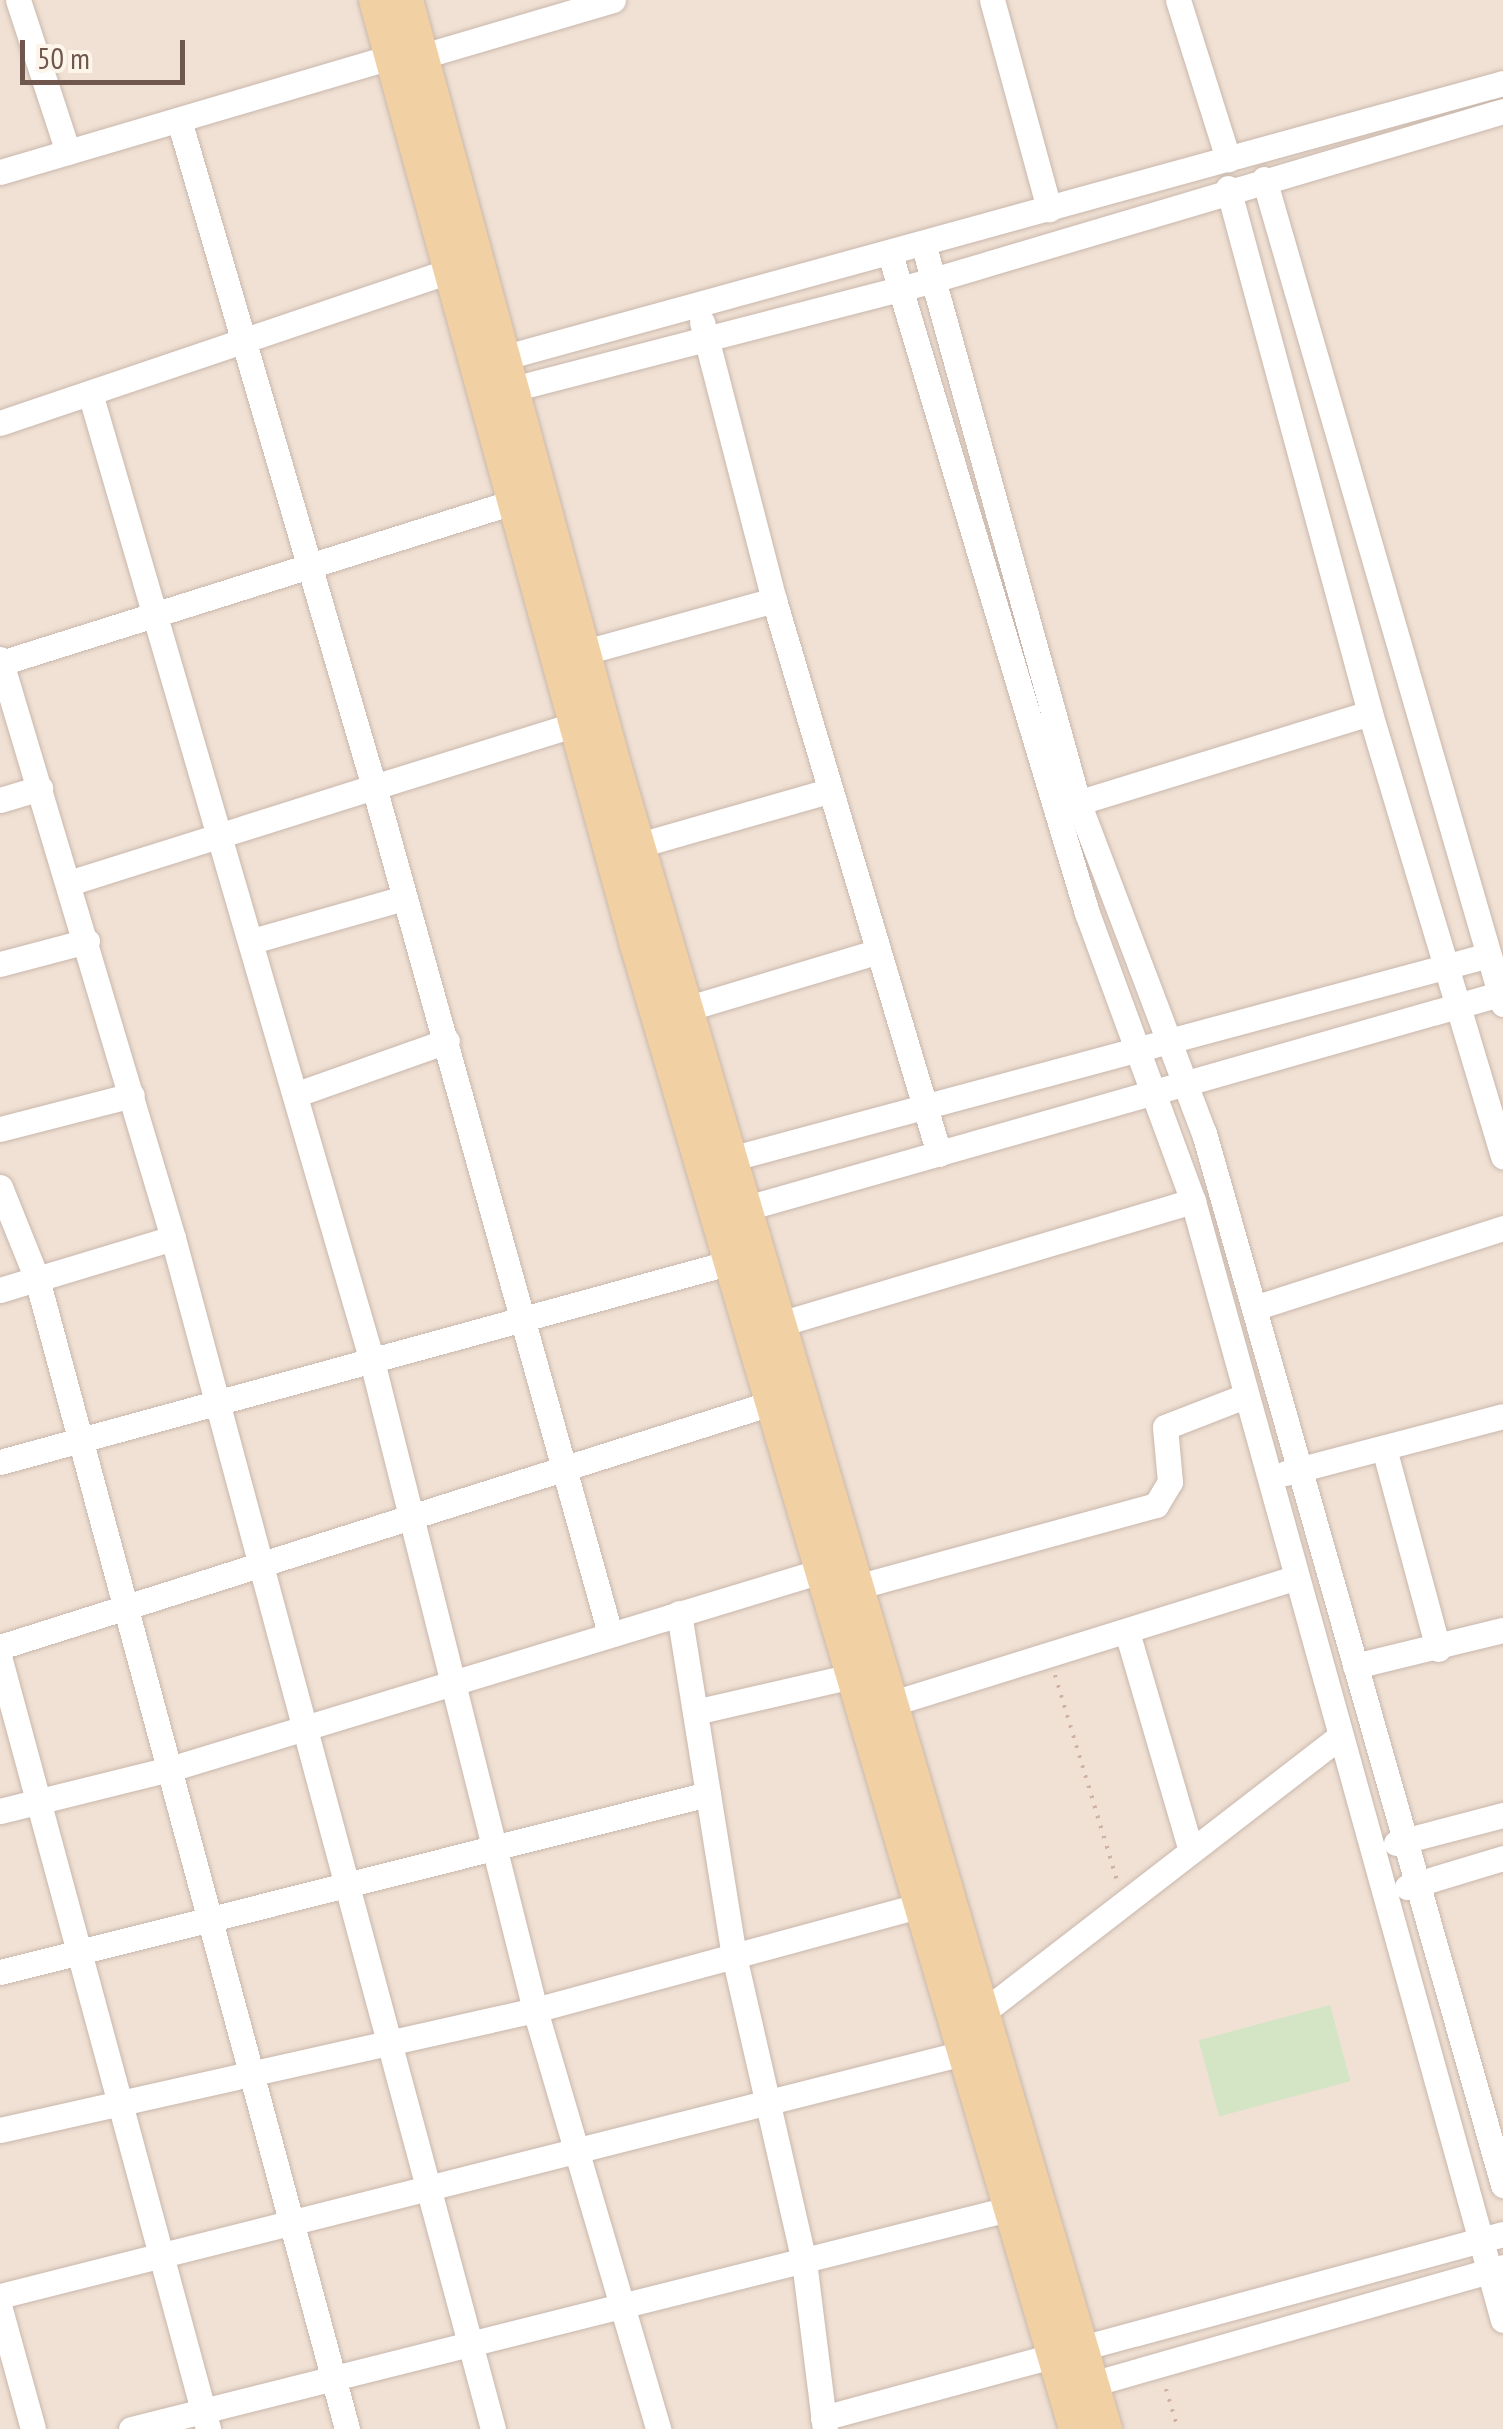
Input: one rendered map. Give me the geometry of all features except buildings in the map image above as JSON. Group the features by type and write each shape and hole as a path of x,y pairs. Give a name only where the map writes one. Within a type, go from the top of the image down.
{"main road":[{"path":"375,0 407,56 512,372 571,655 574,725 728,1264 862,1712 1012,2208 1074,2373 1106,2429"},
{"path":"407,0 407,56 448,271 478,382 513,502 639,845 735,1156 780,1324 898,1704 1074,2373 1075,2429"}],"street":[{"path":"18,0 68,152"},
{"path":"0,172 613,0"},
{"path":"992,0 1049,209"},
{"path":"1178,0 1228,160"},
{"path":"478,382 697,304 1503,83"},
{"path":"512,372 707,336 932,280 1228,188 1503,110"},
{"path":"179,120 239,343 447,1041 609,1630"},
{"path":"715,1217 1186,1081 1502,997 1264,178"},
{"path":"1228,188 1370,714 1503,1156"},
{"path":"923,243 1066,806 1136,1053 1194,1201 1292,1578 1493,2237 1503,2320"},
{"path":"890,254 1066,806 1186,1081 1355,1666 1411,1839 1503,2185"},
{"path":"0,423 448,271"},
{"path":"697,304 774,600 939,1154"},
{"path":"90,393 298,1094 414,1519 534,2010 658,2429"},
{"path":"493,2429 385,2042 173,1238 1,661 513,502"},
{"path":"571,655 774,600"},
{"path":"1066,806 1370,714"},
{"path":"69,882 574,725"},
{"path":"0,800 40,788"},
{"path":"639,845 829,791"},
{"path":"252,941 404,898"},
{"path":"0,964 86,941"},
{"path":"689,1008 876,952"},
{"path":"700,1167 924,1103 1136,1053 1447,970 1489,955"},
{"path":"298,1094 447,1041"},
{"path":"0,1129 132,1096"},
{"path":"0,1188 36,1278 130,1606 347,2429"},
{"path":"780,1324 1194,1201"},
{"path":"1254,1308 1503,1228"},
{"path":"0,1290 173,1238"},
{"path":"0,1462 82,1435 728,1264"},
{"path":"860,1586 1156,1505 1170,1482 1165,1427 1245,1396"},
{"path":"0,1648 130,1606 261,1572 771,1403"},
{"path":"1268,1478 1385,1452 1503,1416"},
{"path":"1385,1452 1438,1650"},
{"path":"0,1811 170,1769 453,1676 822,1571"},
{"path":"862,1712 898,1704 1292,1578"},
{"path":"678,1613 734,1956 804,2261 824,2423 1074,2373 1159,2366 1497,2269"},
{"path":"1355,1666 1438,1650 1503,1630"},
{"path":"1127,1632 1190,1848"},
{"path":"0,1660 205,2419"},
{"path":"695,1712 852,1676"},
{"path":"982,2013 1122,1900 1340,1736"},
{"path":"0,1972 494,1855 708,1794"},
{"path":"1376,1848 1503,1815"},
{"path":"1388,1893 1503,1858"},
{"path":"0,2130 534,2010 921,1905"},
{"path":"0,2296 157,2251 292,2225 424,2187 766,2106 967,2052"},
{"path":"131,2429 205,2419 333,2379 622,2302 1012,2208"},
{"path":"1074,2373 1493,2237"},
{"path":"0,2310 33,2429"}],"path":[{"path":"1050,1656 1122,1900"},
{"path":"1159,2366 1178,2429"}],"shaded area":[{"path":"0,0 1503,0 1503,2429 0,2429"}],"green space":[{"path":"1330,2005 1350,2081 1219,2117 1199,2040"}]}
